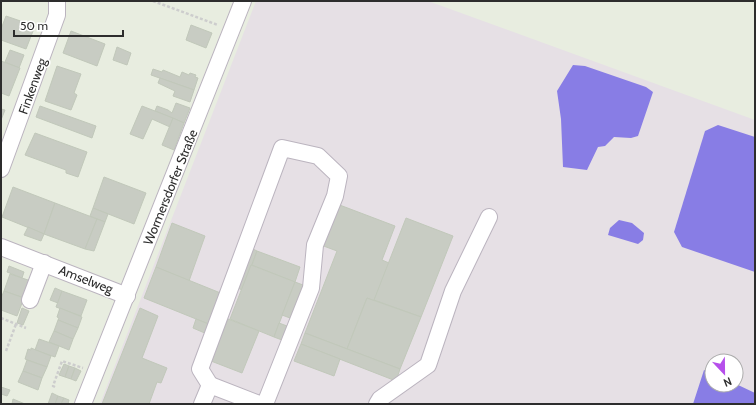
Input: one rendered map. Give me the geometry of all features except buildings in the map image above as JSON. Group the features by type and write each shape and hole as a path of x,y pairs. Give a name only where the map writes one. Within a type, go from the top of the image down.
{"street":[{"name":"Finkenweg","path":"1,169 57,15 57,1"},
{"name":"Wormersdorfer Straße","path":"83,404 243,1"},
{"path":"259,404 210,385 200,369 282,148 318,156 339,176 335,196 315,245 311,288 265,404"},
{"path":"377,404 380,399 428,365 453,290 489,217"},
{"name":"Amselweg","path":"1,246 127,296"},
{"name":"Amselweg","path":"30,300 44,263"},
{"path":"202,404 210,385"}],"path":[{"path":"153,1 232,30"},
{"path":"1,318 26,328"},
{"path":"6,351 16,324"},
{"path":"55,387 53,386 62,361 96,373"}],"shaded area":[{"path":"256,1 428,1 755,120 755,404 100,404"},
{"path":"573,65 585,66 646,87 653,92 638,136 631,138 614,137 605,146 598,147 587,170 563,167 561,119 557,91"},
{"path":"718,125 755,137 755,272 682,247 674,232 705,131"},
{"path":"619,220 632,223 644,233 643,240 638,244 608,235 610,228"},
{"path":"704,370 704,393 744,393 744,388 755,393 755,404 693,404"}]}
